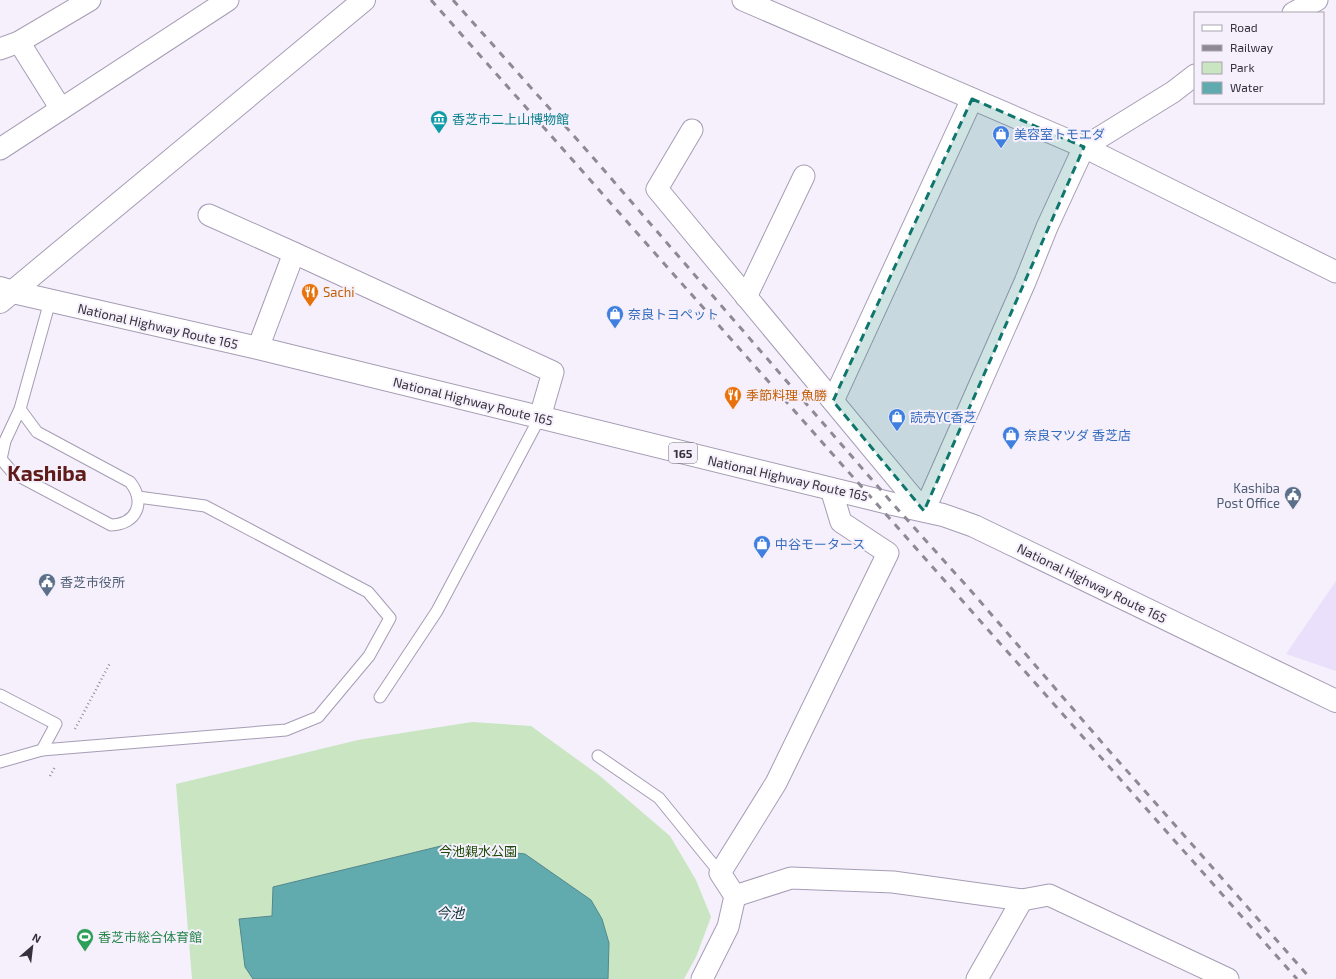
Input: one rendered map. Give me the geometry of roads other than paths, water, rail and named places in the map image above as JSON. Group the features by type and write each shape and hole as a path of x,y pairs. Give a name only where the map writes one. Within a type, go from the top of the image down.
{"main road":[{"path":"4,294 218,121 364,0"},
{"name":"National Highway Route 165","path":"4,294 50,301 258,348 831,489 943,515 974,526 1336,701"}],"street":[{"path":"0,48 19,42 90,0"},
{"path":"0,149 228,0"},
{"path":"743,0 1084,147 1336,272"},
{"path":"1295,12 1318,0"},
{"path":"19,42 61,109"},
{"path":"692,130 657,190 924,511 1025,282 1046,227 1084,147 1173,92 1194,76"},
{"path":"833,401 972,99"},
{"path":"746,297 804,176"},
{"path":"209,215 294,252 553,372 540,417"},
{"path":"258,348 294,252"},
{"path":"702,979 728,927 735,896 720,873 776,783 888,553 841,522 831,489"},
{"path":"735,896 791,878 893,882 1022,900 1049,895 1228,979"},
{"path":"977,979 1022,900"}],"lane":[{"path":"20,410 37,432 130,482 136,489 138,506 128,521 111,525 13,472 1,459 5,441 20,410 50,301"},
{"path":"380,697 437,611 540,417"},
{"path":"0,762 42,750 286,730 318,717 369,656 390,618 368,592 205,506 138,497"},
{"path":"0,695 56,724 42,750"},
{"path":"598,756 659,798 720,873"}],"water":[{"name":"今池","path":"445,845 525,854 591,900 602,919 609,943 608,979 253,979 245,967 239,919 272,916 273,887"}],"railway":[{"path":"431,0 1297,979"},
{"path":"453,0 590,154 893,504 1311,979"}],"place":[{"name":"香芝市二上山博物館","path":"439,134"},
{"name":"美容室トモエダ","path":"1001,149"},
{"name":"Sachi","path":"310,307"},
{"name":"奈良トヨペット","path":"615,329"},
{"name":"季節料理 魚勝","path":"733,410"},
{"name":"読売YC香芝","path":"897,432"},
{"name":"奈良マツダ 香芝店","path":"1011,450"},
{"name":"Kashiba Post Office","path":"1293,510"},
{"name":"中谷モータース","path":"762,559"},
{"name":"香芝市役所","path":"47,597"},
{"name":"香芝市総合体育館","path":"85,952"}],"district":[{"name":"Kashiba","path":"47,472"}],"park label":[{"name":"今池親水公園","path":"478,851"}]}
